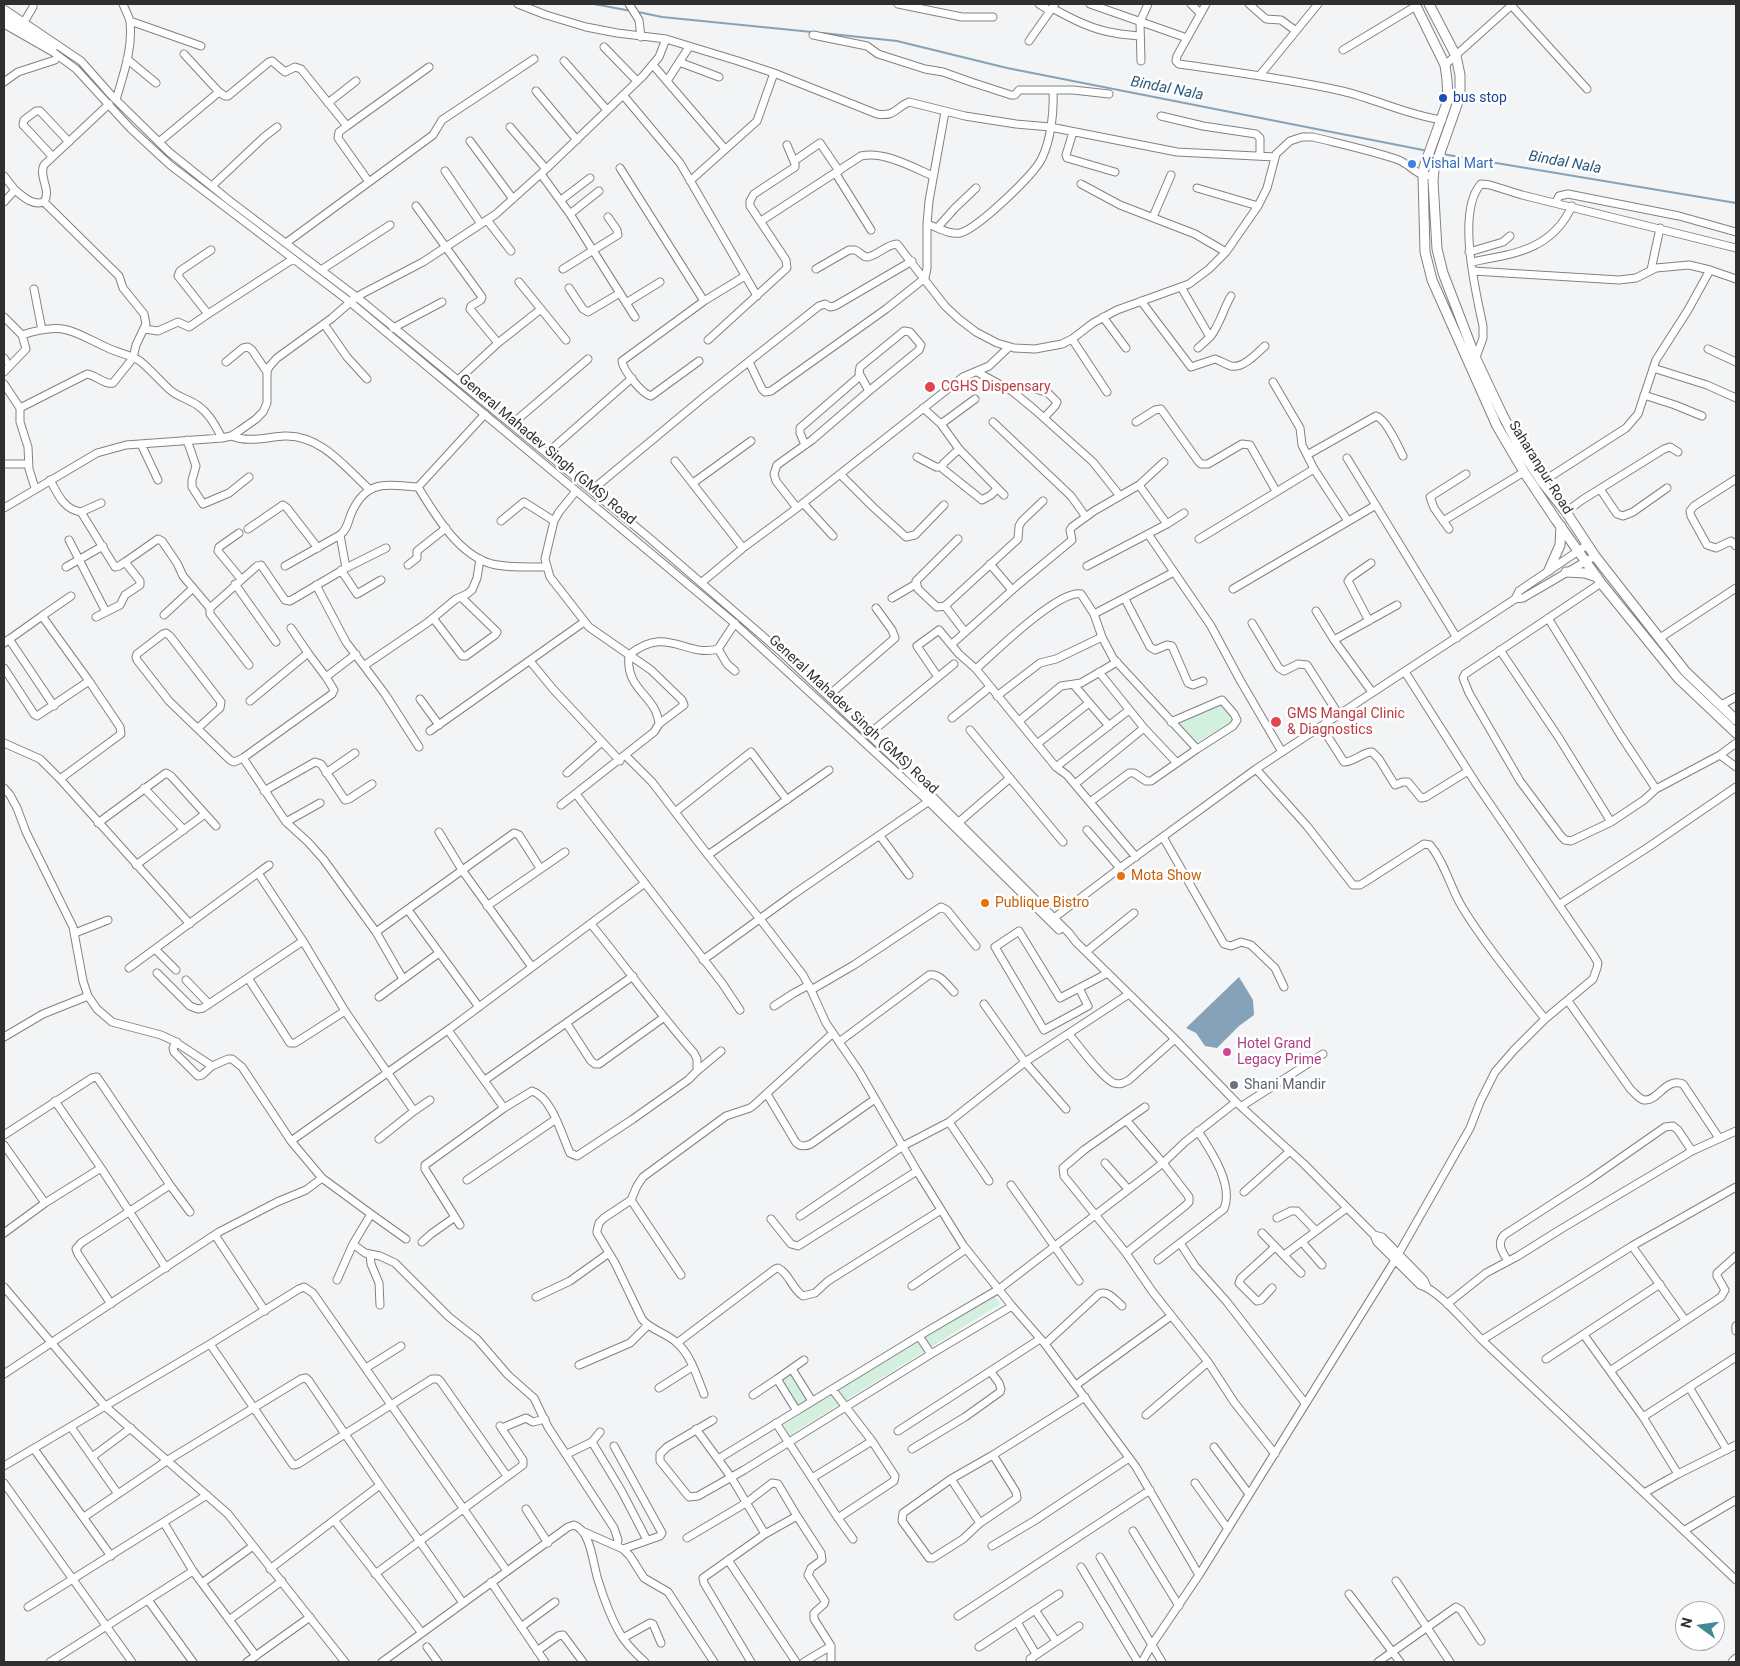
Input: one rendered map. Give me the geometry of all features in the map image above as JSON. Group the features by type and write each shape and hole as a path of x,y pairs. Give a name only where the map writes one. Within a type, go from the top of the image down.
{"main road":[{"path":"1424,171 1446,121 1460,96 1460,75 1456,56 1429,4"},
{"path":"1416,5 1445,65 1448,100 1446,121 1434,173"},
{"name":"Saharanpur Road","path":"1424,171 1425,252 1432,280 1497,426 1524,472 1599,580 1682,675 1736,733"},
{"name":"Saharanpur Road","path":"1434,173 1437,249 1443,273 1476,359 1502,414 1530,465 1566,512 1595,556 1660,638 1682,675 1736,720"},
{"path":"1549,570 1560,545 1561,526"},
{"path":"1566,572 1585,573 1599,580"}],"street":[{"path":"24,22 33,8 33,4"},
{"path":"44,202 48,193 42,170 52,156 70,142 112,102 127,59 130,43 130,21 123,4"},
{"path":"518,4 586,27 666,40 688,46 774,73 876,114 888,115 894,113 909,102 945,112 1016,124 1050,127 1177,152 1275,157"},
{"path":"629,4 640,25 642,37"},
{"path":"898,4 962,17 993,17"},
{"path":"1039,4 1096,28 1140,36"},
{"path":"1090,4 1187,38"},
{"path":"1141,60 1140,22 1148,4"},
{"path":"1190,4 1200,13"},
{"path":"1206,4 1176,59 1179,64 1343,91 1421,116 1446,121"},
{"path":"1249,4 1266,19 1281,20 1296,31"},
{"path":"1260,76 1318,4"},
{"path":"1343,50 1416,5"},
{"path":"1445,65 1512,5 1587,90"},
{"path":"1029,41 1052,8"},
{"name":"General Mahadev Singh (GMS) Road","path":"4,9 81,61 85,72 112,102 130,128 170,165 293,259 353,299 485,414 735,623 932,800 1052,920 1066,937 1087,951 1239,1104 1290,1151 1374,1235 1377,1242 1424,1280 1427,1287 1447,1304 1482,1340 1736,1580"},
{"path":"4,16 85,72"},
{"path":"130,21 201,46"},
{"path":"4,26 78,67"},
{"name":"General Mahadev Singh (GMS) Road","path":"4,26 72,71 85,72"},
{"path":"813,35 867,46 878,54 925,69 943,72 1012,95 1015,95 1019,90 1073,90 1109,94"},
{"path":"4,508 97,453 113,448 141,444 222,438 231,436 247,426 263,412 267,403 268,372 277,358 324,324 353,299 423,262 484,222 513,199 544,172 653,65 666,40"},
{"path":"667,81 688,46"},
{"path":"604,47 637,81"},
{"path":"184,54 225,96 228,96 269,62 272,62 285,72 295,67 301,68 346,126"},
{"path":"127,59 156,82"},
{"path":"286,243 433,135 442,120 534,59"},
{"path":"4,82 18,72 55,60"},
{"path":"564,61 607,110"},
{"path":"679,62 719,77"},
{"path":"653,65 725,149"},
{"path":"369,182 338,138 339,132 429,67"},
{"path":"690,180 758,121 774,73"},
{"path":"328,103 356,81"},
{"path":"927,224 948,232 959,233 976,225 991,213 1037,166 1042,157 1050,127 1054,90"},
{"path":"536,91 577,140"},
{"path":"159,142 219,92"},
{"path":"623,95 680,164 757,296"},
{"path":"112,102 212,186 321,270 353,299 394,328 512,424 780,651 869,734 932,800 959,822 1052,920 1256,769 1515,599 1523,598 1595,556"},
{"path":"52,156 23,125 24,120 36,111 40,111 70,142"},
{"path":"749,362 762,389 765,392 772,391 886,309 924,278 927,268 927,224 933,176 945,112"},
{"path":"1161,116 1203,126 1256,134 1260,138 1260,156"},
{"path":"212,186 277,127"},
{"path":"510,127 544,172 634,317"},
{"path":"1073,132 1066,154 1067,158 1116,172"},
{"path":"816,269 849,250 855,250 863,256 869,256 895,243 900,246 912,261 945,306 976,332 1008,347 1035,349 1062,344 1103,317 1140,301 1189,284 1209,269 1226,252 1258,206 1270,181 1275,157 1286,143 1297,138 1308,136 1397,160 1434,173"},
{"path":"470,140 513,199"},
{"path":"794,161 820,143 871,230"},
{"path":"708,340 783,273 788,264 750,206 751,198 792,169 796,164 787,145"},
{"path":"761,222 837,173 856,158 866,155 892,159 933,176"},
{"path":"620,168 704,301"},
{"path":"445,171 484,222 511,251"},
{"path":"1153,216 1171,175"},
{"path":"4,176 15,190 31,202 36,204 44,202"},
{"path":"561,200 590,178"},
{"path":"1081,184 1120,205 1153,216 1195,234 1226,252"},
{"path":"1470,368 1476,359 1483,338 1483,326 1469,252 1470,210 1481,184 1736,248"},
{"path":"938,227 976,188"},
{"path":"1197,188 1258,206"},
{"path":"4,202 15,190"},
{"path":"570,214 599,191"},
{"path":"1556,202 1559,196 1568,194 1679,216 1736,232"},
{"path":"20,408 87,374 93,375 107,383 113,383 133,358 136,345 144,330 146,319 123,288 119,276 44,202"},
{"path":"416,206 482,297 482,300 471,306 470,309 498,343"},
{"path":"1471,262 1504,256 1540,244 1562,224 1572,206"},
{"path":"562,269 594,251 618,234 608,217"},
{"path":"321,270 390,225"},
{"path":"1650,270 1660,228"},
{"path":"1469,252 1503,242 1510,236"},
{"path":"208,314 178,276 180,271 211,250"},
{"path":"144,330 158,331 178,322 189,327 293,259"},
{"path":"592,490 819,306 825,304 830,307 834,306 912,261"},
{"path":"1473,271 1612,281 1636,278 1650,270 1689,265 1736,279"},
{"path":"1542,482 1626,428 1638,414 1656,360 1688,310 1710,270"},
{"path":"699,362 650,396 645,394 623,367 622,361 704,301 745,276"},
{"path":"519,282 566,340"},
{"path":"626,303 660,282"},
{"path":"1180,287 1210,337"},
{"path":"569,288 583,309 588,312 620,293"},
{"path":"34,289 42,330"},
{"path":"1198,348 1215,330 1231,296"},
{"path":"1140,301 1191,366 1215,359 1231,366 1239,365 1265,346"},
{"path":"394,328 442,302"},
{"path":"458,380 498,343 541,310"},
{"path":"4,317 22,335 26,343 26,349 4,372"},
{"path":"1103,317 1126,348"},
{"path":"324,324 347,357 367,380"},
{"path":"22,335 42,330 66,328 133,358 170,390 205,411 213,420 222,438"},
{"path":"797,508 776,481 774,470 777,465 805,445 919,350 921,345 910,332 904,331 860,366 858,370 868,391"},
{"path":"1072,339 1107,392"},
{"path":"226,362 243,348 248,347 268,372"},
{"path":"700,583 963,377 989,366 1008,347"},
{"path":"1708,349 1736,362"},
{"path":"512,424 588,359"},
{"path":"1653,368 1708,385 1736,398"},
{"path":"978,372 1012,391 1044,418 1093,462 1120,496"},
{"path":"805,445 800,428 860,376"},
{"path":"547,453 632,378"},
{"path":"1273,382 1300,428 1302,445 1314,469 1348,521"},
{"path":"4,384 20,408 20,422 28,447 30,476 36,488"},
{"path":"1027,386 1048,393 1057,402 1056,406 1044,418"},
{"path":"1644,394 1702,416"},
{"path":"941,424 975,399"},
{"path":"923,408 941,424 959,448 1004,495"},
{"path":"1136,422 1155,410 1161,409 1198,461 1204,465 1242,444 1250,445 1276,491"},
{"path":"418,487 485,414"},
{"path":"1307,455 1376,416 1381,417 1403,456"},
{"path":"993,422 1071,496 1086,516"},
{"path":"231,436 245,440 288,436 310,440 322,446 333,455 369,489"},
{"path":"187,440 196,466 192,487 204,504 230,493 249,477"},
{"path":"693,483 750,441"},
{"path":"141,444 158,480"},
{"path":"1566,512 1667,447 1673,448 1678,452"},
{"path":"917,457 936,467 942,467 959,448"},
{"path":"1347,458 1457,638"},
{"path":"675,461 743,548"},
{"path":"952,644 1012,590 1072,540 1070,529 1086,516 1139,485 1164,462"},
{"path":"4,464 28,464"},
{"path":"942,467 950,476 982,500 991,496 997,488"},
{"path":"1198,539 1314,469"},
{"path":"1443,521 1524,472"},
{"path":"840,474 906,537 914,535 944,505"},
{"path":"1449,529 1434,508 1430,497 1466,474"},
{"path":"50,480 66,505 73,510 81,512 101,503"},
{"path":"1735,481 1694,506 1690,511 1707,545 1716,548 1732,541 1736,546"},
{"path":"285,566 340,535 346,529 357,503 369,489 386,485 418,487"},
{"path":"1139,485 1167,524"},
{"path":"418,487 446,528 465,549 480,559 491,564 546,567"},
{"path":"1600,489 1617,514 1623,516 1633,512 1667,488"},
{"path":"561,805 654,732 659,724 684,705 651,670 615,644 598,635 584,622 550,577 545,559 554,521 576,491"},
{"path":"916,584 918,589 937,607 945,606 1018,539 1019,526 1022,521 1043,501"},
{"path":"501,520 524,502 554,521"},
{"path":"803,503 833,536"},
{"path":"248,529 283,505 318,548"},
{"path":"1233,590 1376,505"},
{"path":"81,512 116,567 156,539 160,539 192,588 210,608 213,619 249,665"},
{"path":"1087,566 1167,524 1184,513"},
{"path":"408,565 417,558 417,551 446,528"},
{"path":"239,533 219,547 218,551 276,642"},
{"path":"1148,534 1211,626 1282,752"},
{"path":"340,535 344,569 357,594 381,580"},
{"path":"892,598 916,584 920,576 958,539"},
{"path":"69,540 106,612"},
{"path":"1515,599 1519,591 1587,545"},
{"path":"66,567 104,546"},
{"path":"210,608 257,566 261,565 287,601 386,548"},
{"path":"365,665 433,618 451,602 472,590 480,559"},
{"path":"96,617 121,604 125,595 140,585 140,581 125,562"},
{"path":"1369,621 1348,581 1372,563"},
{"path":"990,564 1012,590"},
{"path":"1094,614 1174,572"},
{"path":"1599,580 1548,618 1465,674 1463,678 1520,780 1562,836 1568,841 1574,840 1611,822 1644,800 1656,789 1720,755 1736,743"},
{"path":"316,585 346,642 365,665 419,747"},
{"path":"164,615 192,588"},
{"path":"1660,638 1736,588"},
{"path":"976,669 1046,609 1073,593 1081,594 1094,614 1102,637 1117,662 1197,749"},
{"path":"54,706 6,641 71,596"},
{"path":"433,618 462,656 466,656 495,635 496,630 461,597"},
{"path":"1125,598 1152,649 1155,650 1167,645 1172,646 1188,683 1193,685 1203,682"},
{"path":"1334,640 1397,605"},
{"path":"945,606 965,632"},
{"path":"828,696 895,638 892,630 876,608"},
{"path":"1316,611 1334,640 1372,692"},
{"path":"42,616 120,727 121,734 60,779"},
{"path":"1548,618 1656,789"},
{"path":"430,731 584,622"},
{"path":"659,724 655,708 634,683 628,666 629,655 641,646 656,641 701,650 718,649 735,623"},
{"path":"1252,623 1279,668 1284,671 1298,664 1307,665 1339,715"},
{"path":"198,728 220,708 222,702 170,636 166,633 163,634 138,653 136,658 169,701 234,762 243,758 332,694 334,690 291,628"},
{"path":"938,676 917,646 939,630 959,654 976,669 1056,767 1067,775 1136,857"},
{"path":"997,696 1040,663 1056,659 1102,637"},
{"path":"718,649 727,664 735,671"},
{"path":"1500,650 1559,738 1611,822"},
{"path":"250,701 308,653"},
{"path":"326,677 356,654"},
{"path":"530,661 602,742 652,782 760,919 810,988 819,1009 833,1033 859,1071 916,1171 966,1250 1043,1341 1129,1458 1199,1574"},
{"path":"1019,722 1061,686 1081,683 1117,662"},
{"path":"869,734 954,664"},
{"path":"4,668 35,716 40,716 89,681"},
{"path":"1099,672 1144,728 1177,763"},
{"path":"1142,1662 1228,1529 1397,1257 1470,1128 1495,1072 1545,1019 1596,974 1598,963 1560,904 1476,785 1405,672"},
{"path":"1074,685 1109,726"},
{"path":"952,718 990,687"},
{"path":"1721,706 1736,698"},
{"path":"420,700 439,725"},
{"path":"1090,802 1131,772 1149,781 1236,723 1236,718 1224,701 1219,700 1172,722"},
{"path":"1037,744 1089,703"},
{"path":"1056,767 1129,710"},
{"path":"1321,726 1344,762 1351,761 1367,752 1372,752 1379,759 1395,785 1408,782 1421,798 1426,797 1468,770"},
{"path":"1074,784 1144,728"},
{"path":"970,730 1063,842"},
{"path":"566,773 602,742"},
{"path":"4,743 33,754 40,759 190,924"},
{"path":"675,812 751,752 786,800"},
{"path":"326,773 356,753"},
{"path":"1720,755 1736,767"},
{"path":"243,758 286,822 324,860 376,932 403,979"},
{"path":"264,791 315,762 321,764 345,800 372,784"},
{"path":"1256,769 1307,826 1353,885 1360,885 1424,844 1430,845 1445,869 1463,909 1545,1019"},
{"path":"708,855 829,770"},
{"path":"98,823 162,774 168,774 216,826"},
{"path":"959,822 1010,778"},
{"path":"1560,904 1650,846 1736,787"},
{"path":"4,788 17,808 26,832 75,933 79,962 88,996 97,1009 112,1022 161,1035 176,1042 212,1066"},
{"path":"144,788 184,830"},
{"path":"576,794 740,1010"},
{"path":"703,960 794,894 932,800"},
{"path":"286,822 320,804"},
{"path":"136,865 205,814"},
{"path":"1087,830 1120,868"},
{"path":"439,832 462,870 532,967"},
{"path":"376,932 514,833 519,835 540,868"},
{"path":"880,836 909,875"},
{"path":"1163,837 1224,944 1231,946 1241,942 1250,945 1275,968 1284,987"},
{"path":"487,906 565,852"},
{"path":"129,968 269,864"},
{"path":"258,872 303,941 345,1011 414,1111"},
{"path":"291,1141 448,1030 645,883"},
{"path":"774,1006 794,993 810,988 854,965 941,907 947,910 976,946"},
{"path":"408,910 479,1007"},
{"path":"1087,951 1134,912"},
{"path":"75,933 108,920"},
{"path":"591,924 633,976 663,1018 694,1053 697,1059 697,1070"},
{"path":"1079,988 1088,1006 1044,1030 995,947 1019,931 1060,998 1079,988 1108,973"},
{"path":"158,973 190,1006 198,1009 209,1004 303,941"},
{"path":"155,949 176,970"},
{"path":"379,997 439,953"},
{"path":"839,1042 929,975 934,974 938,976 954,992"},
{"path":"485,1080 633,976"},
{"path":"248,978 290,1043 295,1043 345,1011"},
{"path":"186,980 209,1004"},
{"path":"800,1216 902,1146 949,1122 1025,1062 1129,994"},
{"path":"4,1037 43,1014 88,996"},
{"path":"1568,1000 1631,1090 1638,1097 1644,1100 1650,1099 1671,1084 1677,1082 1683,1084 1719,1138"},
{"path":"984,1004 1025,1062 1066,1109"},
{"path":"567,1024 591,1061 599,1064 663,1018"},
{"path":"448,1030 504,1108"},
{"path":"704,1394 686,1352 662,1332 648,1325 642,1318 597,1233 598,1227 604,1218 631,1200 643,1177 726,1116 750,1108 833,1033"},
{"path":"1069,1034 1106,1078 1117,1084 1122,1084 1129,1080 1175,1039"},
{"path":"176,1042 173,1048 174,1052 198,1076 202,1075 212,1066 228,1059 235,1061 242,1067 291,1141 322,1178 406,1239"},
{"path":"460,1225 425,1169 425,1165 504,1108 532,1091 541,1096 556,1119 570,1153 576,1156 641,1114 688,1080 721,1050"},
{"path":"718,1459 999,1289 1163,1163 1198,1131 1323,1054"},
{"path":"4,1135 92,1078 98,1078 190,1212"},
{"path":"767,1094 797,1144 804,1146 810,1144 875,1099"},
{"path":"379,1139 430,1100"},
{"path":"55,1101 166,1268"},
{"path":"1145,1107 1084,1150 1064,1168 1064,1176 1126,1253 1171,1316 1208,1362 1234,1402 1275,1454"},
{"path":"467,1180 556,1119"},
{"path":"1126,1253 1189,1202 1187,1193 1127,1121"},
{"path":"949,1122 989,1181"},
{"path":"1508,1261 1500,1247 1501,1238 1504,1235 1589,1180 1664,1127 1673,1126 1678,1130 1692,1151"},
{"path":"1158,1260 1224,1209 1227,1202 1224,1182 1218,1166 1198,1131"},
{"path":"1447,1304 1479,1277 1692,1151 1736,1131"},
{"path":"4,1145 45,1203"},
{"path":"1244,1192 1290,1151"},
{"path":"1106,1162 1128,1189"},
{"path":"4,1233 45,1203 101,1168"},
{"path":"771,1219 787,1241 794,1246 798,1246 916,1171"},
{"path":"4,1374 215,1235 277,1202 306,1190 322,1178"},
{"path":"111,1304 76,1249 81,1243 170,1185"},
{"path":"1011,1185 1079,1281"},
{"path":"1482,1340 1632,1246 1736,1187"},
{"path":"631,1200 681,1275"},
{"path":"1284,1256 1347,1208"},
{"path":"677,1343 775,1269 782,1270 802,1296 815,1293 828,1280 941,1210"},
{"path":"1277,1218 1291,1211 1297,1211 1316,1231"},
{"path":"337,1280 352,1244 371,1214"},
{"path":"422,1242 456,1217"},
{"path":"1262,1233 1302,1273"},
{"path":"215,1235 264,1311"},
{"path":"1302,1242 1322,1264"},
{"path":"352,1244 395,1264 449,1317 476,1339 508,1375 534,1398 545,1419 614,1528 620,1547"},
{"path":"1180,1244 1195,1266 1227,1302 1305,1403"},
{"path":"1632,1246 1685,1320"},
{"path":"1272,1288 1262,1299 1257,1301 1239,1283 1241,1278 1276,1247"},
{"path":"912,1286 966,1250"},
{"path":"536,1297 570,1281 609,1253"},
{"path":"370,1254 371,1264 379,1283 380,1305"},
{"path":"1610,1371 1724,1294 1724,1286 1717,1273 1736,1256"},
{"path":"1546,1360 1660,1284"},
{"path":"4,1287 6,1295 51,1343 106,1407 228,1514 345,1662"},
{"path":"4,1466 106,1407 299,1289 304,1288 314,1293 507,1571"},
{"path":"898,1431 1043,1341 1102,1292 1108,1294 1122,1306"},
{"path":"713,1420 663,1450 659,1458 689,1497 698,1496 731,1477 1012,1306"},
{"path":"1076,1385 1171,1316"},
{"path":"579,1365 630,1343 648,1325"},
{"path":"1736,1326 1736,1331"},
{"path":"1584,1335 1643,1418 1678,1474"},
{"path":"919,1336 931,1354"},
{"path":"210,1344 294,1465 432,1379 438,1379 507,1476"},
{"path":"366,1368 401,1346"},
{"path":"1643,1418 1736,1357"},
{"path":"753,1395 804,1360"},
{"path":"1146,1415 1208,1362"},
{"path":"659,1388 692,1368"},
{"path":"792,1369 812,1401"},
{"path":"912,1449 1000,1392 1000,1383 991,1372"},
{"path":"84,1517 168,1460 306,1378 463,1603"},
{"path":"777,1379 797,1411"},
{"path":"1689,1387 1727,1450"},
{"path":"832,1389 895,1474 895,1479 838,1518"},
{"path":"993,1455 1016,1492 1017,1498 980,1523 964,1539 931,1558 926,1556 902,1521 903,1513 951,1479 1085,1397"},
{"path":"375,1574 521,1467 524,1462 501,1427 526,1418 532,1422 545,1419"},
{"path":"776,1423 853,1540"},
{"path":"71,1427 118,1494"},
{"path":"92,1457 131,1428"},
{"path":"696,1429 731,1477 765,1534"},
{"path":"567,1454 592,1442 600,1432"},
{"path":"812,1478 872,1441"},
{"path":"592,1442 621,1490 646,1540"},
{"path":"1644,1493 1736,1445"},
{"path":"614,1446 662,1533 660,1536 620,1547"},
{"path":"1214,1447 1249,1494"},
{"path":"34,1449 111,1556"},
{"path":"992,1546 1034,1521 1129,1458"},
{"path":"951,1479 980,1523"},
{"path":"687,1538 746,1503 771,1483 775,1482 778,1484 822,1556 820,1563 811,1568 808,1575 825,1601 814,1613 814,1619 831,1646 832,1662"},
{"path":"4,1483 132,1662"},
{"path":"1195,1483 1228,1529"},
{"path":"270,1569 380,1486"},
{"path":"958,1616 1150,1490"},
{"path":"28,1607 207,1495"},
{"path":"1685,1530 1736,1500"},
{"path":"526,1509 548,1543"},
{"path":"751,1662 702,1580 704,1575 765,1534 797,1516"},
{"path":"334,1520 422,1633"},
{"path":"164,1523 193,1571 256,1656"},
{"path":"382,1662 571,1525 620,1547 630,1556 644,1578 668,1592 714,1662"},
{"path":"582,1531 589,1545 598,1582 617,1629 645,1662"},
{"path":"1133,1531 1179,1606"},
{"path":"202,1583 253,1546"},
{"path":"1100,1558 1162,1662"},
{"path":"728,1560 796,1662"},
{"path":"1080,1567 1138,1662"},
{"path":"50,1662 193,1571"},
{"path":"229,1620 282,1581"},
{"path":"1396,1581 1450,1662"},
{"path":"491,1582 545,1662"},
{"path":"979,1647 1059,1594"},
{"path":"1349,1594 1400,1662"},
{"path":"148,1600 193,1662"},
{"path":"521,1627 554,1602"},
{"path":"1378,1662 1453,1609 1459,1608 1481,1641"},
{"path":"1035,1610 1056,1641"},
{"path":"247,1662 310,1617"},
{"path":"1017,1622 1036,1654"},
{"path":"623,1638 650,1623 662,1643"},
{"path":"1032,1662 1030,1659 1036,1654 1079,1626"},
{"path":"537,1651 558,1636 563,1635 583,1662"},
{"path":"804,1662 831,1646"},
{"path":"427,1647 438,1662"},
{"path":"1732,1662 1736,1658"}],"green space":[{"path":"1222,704 1234,721 1195,743 1177,724"},
{"path":"993,1294 1000,1304 790,1435 784,1425 801,1414 782,1380 791,1373 813,1406"}],"water":[{"path":"1239,977 1253,1000 1254,1015 1239,1026 1217,1048 1205,1046 1196,1033 1186,1028"}],"waterway":[{"name":"Bindal Nala","path":"594,4 631,11"},
{"name":"Bindal Nala","path":"638,12 662,17 812,32"},
{"name":"Bindal Nala","path":"822,33 897,41 1007,68 1428,151"},
{"name":"Bindal Nala","path":"1442,154 1736,203"}],"place":[{"name":"bus stop","path":"1443,98"},
{"name":"Vishal Mart","path":"1412,164"},
{"name":"CGHS Dispensary","path":"930,387"},
{"name":"GMS Mangal Clinic & Diagnostics","path":"1276,722"},
{"name":"Mota Show","path":"1121,876"},
{"name":"Publique Bistro","path":"985,903"},
{"name":"Hotel Grand Legacy Prime","path":"1227,1052"},
{"name":"Shani Mandir","path":"1234,1085"}]}
